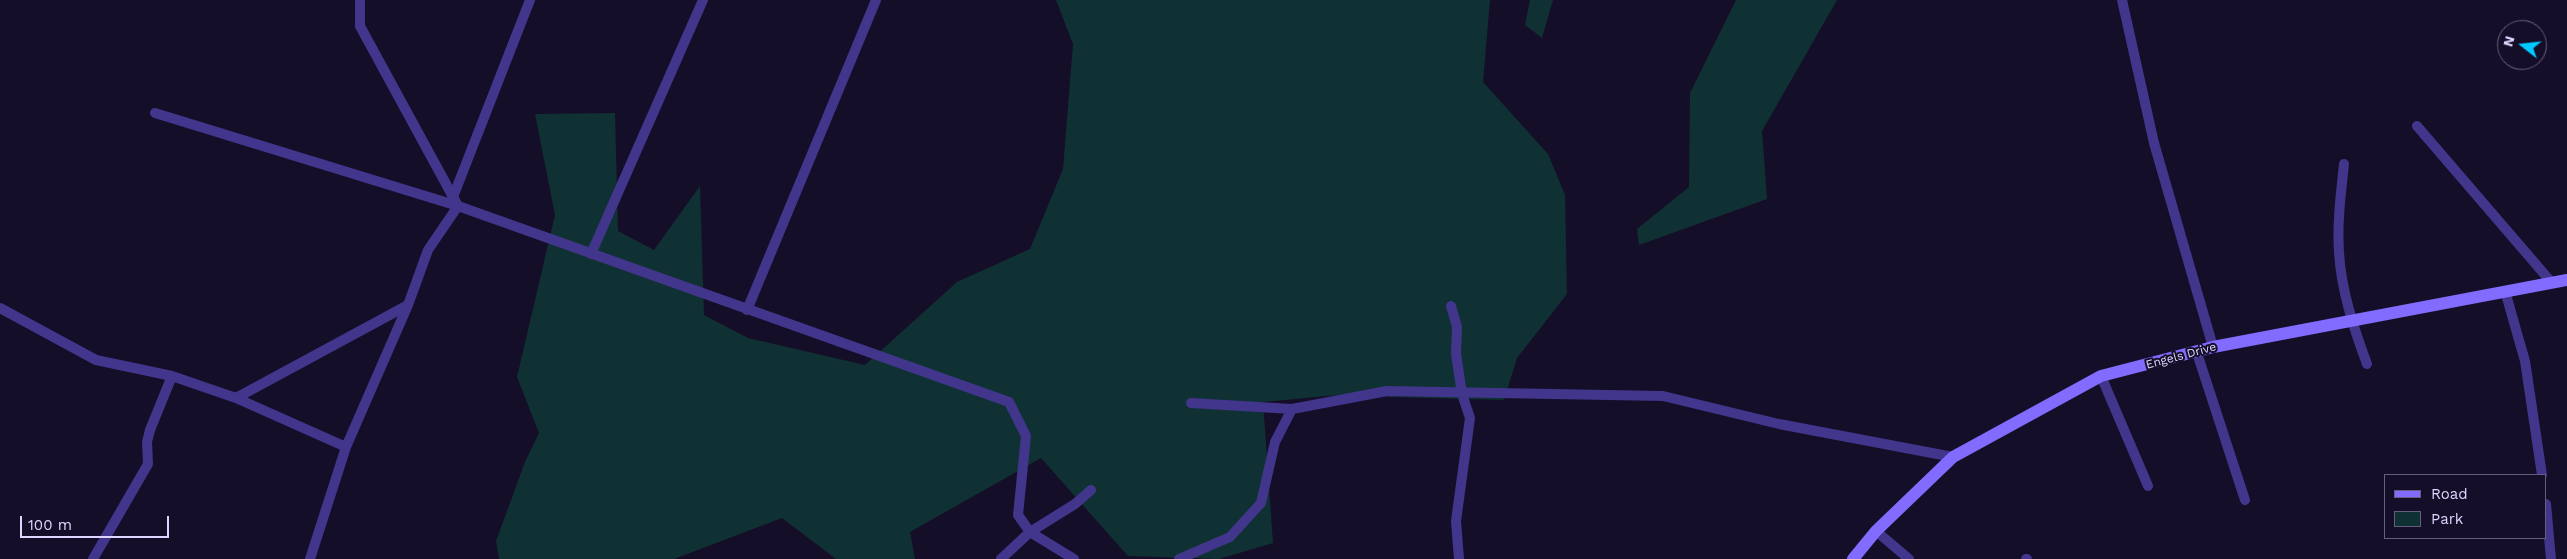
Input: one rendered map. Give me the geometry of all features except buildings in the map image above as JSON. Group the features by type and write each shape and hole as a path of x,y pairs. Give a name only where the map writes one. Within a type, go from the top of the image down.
{"street":[{"path":"360,0 360,26 455,202"},
{"path":"310,559 346,447 408,305 428,250 455,202 530,0"},
{"path":"591,254 703,0"},
{"path":"747,310 876,0"},
{"path":"2122,0 2154,143 2213,347"},
{"path":"155,113 455,202 591,254 1009,402 1026,436 1018,515 1030,532 1074,559"},
{"path":"2417,126 2552,283"},
{"path":"2344,164 2339,208 2338,254 2352,322 2367,364"},
{"name":"Engels Drive","path":"1853,559 1876,531 1953,457 2101,376 2197,353 2213,347 2567,280"},
{"path":"2506,291 2525,361 2542,474"},
{"path":"236,398 408,305"},
{"path":"1451,306 1457,326 1456,354 1462,394 1470,418 1456,522 1459,559"},
{"path":"0,308 96,360 172,376 236,398 346,447"},
{"path":"2197,353 2245,500"},
{"path":"93,559 148,464 147,442 150,430 172,376"},
{"path":"2101,376 2148,486"},
{"path":"1191,403 1292,409 1387,391 1462,394 1663,396 1779,424 1953,457"},
{"path":"1179,559 1230,538 1261,503 1275,442 1292,409"},
{"path":"1001,559 1030,532 1075,504 1091,490"},
{"path":"2547,513 2552,559"},
{"path":"1876,531 1909,559"}],"green space":[{"path":"1056,0 1490,0 1483,82 1548,154 1565,195 1567,294 1517,358 1504,400 1392,397 1359,393 1263,402 1273,543 1219,559 1128,556 1041,458 910,532 915,559 836,559 782,518 674,559 499,559 496,541 525,462 539,433 517,377 555,215 535,114 615,113 618,231 654,250 700,186 704,315 748,338 865,365 957,282 1030,249 1063,169 1073,44"},
{"path":"1530,0 1553,0 1542,38 1525,25"},
{"path":"1736,0 1837,0 1762,131 1767,199 1639,245 1637,229 1689,187 1690,93"}]}
